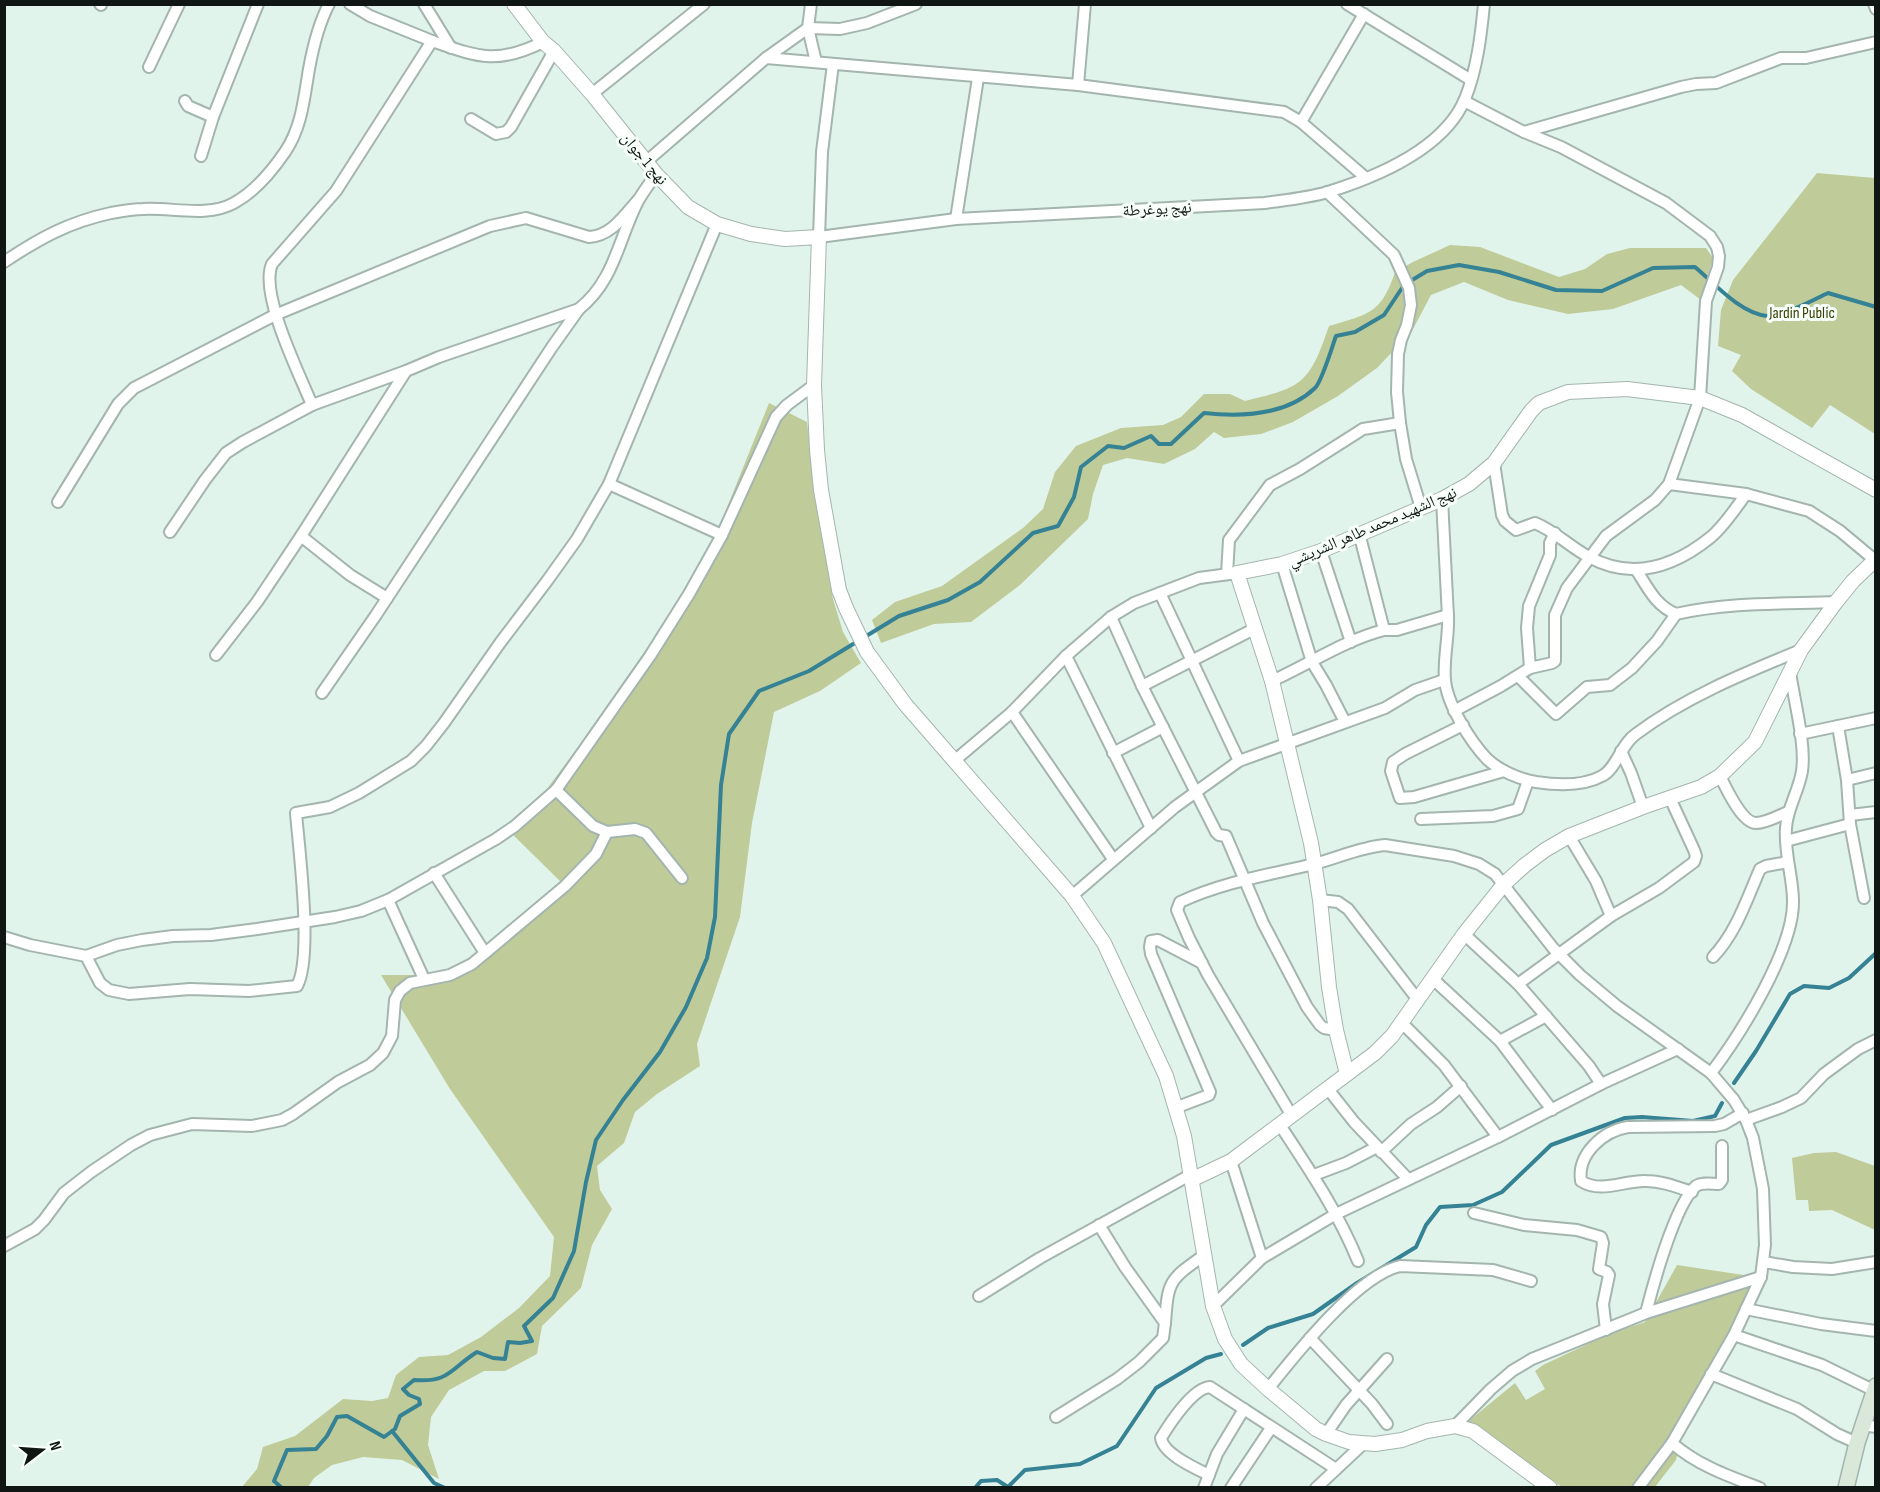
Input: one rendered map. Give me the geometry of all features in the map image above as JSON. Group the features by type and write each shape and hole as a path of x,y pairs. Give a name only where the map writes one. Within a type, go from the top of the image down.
{"main road":[{"path":"1845,1488 1857,1443 1869,1426 1874,1388"}],"street":[{"path":"149,67 179,4"},
{"path":"201,156 213,117 258,4"},
{"path":"4,262 47,235 74,224 112,213 144,209 217,208 233,204 261,182 285,152 297,131 320,23 329,4"},
{"path":"350,4 370,16 473,55 499,57 548,47"},
{"path":"424,4 451,48"},
{"name":"نهج 1 جوان","path":"514,4 548,47 592,94 656,174 688,207 717,224 751,234 785,239 819,237"},
{"path":"592,94 704,4"},
{"path":"811,4 808,27 816,62"},
{"path":"647,161 766,58 808,27 840,29 867,23 916,4"},
{"path":"1078,85 1085,4"},
{"path":"1347,4 1472,80"},
{"name":"نهج يوغرطة","path":"819,237 956,219 1265,203 1300,199 1327,192 1402,162 1429,143 1448,125 1464,101 1472,80 1484,4"},
{"path":"1874,4 1875,9"},
{"path":"1301,122 1364,14"},
{"path":"312,405 275,315 269,275 272,264 336,191 432,41"},
{"path":"1524,132 1681,87 1716,83 1781,58 1806,58 1875,42"},
{"path":"471,119 496,134 506,132 511,127 548,47"},
{"path":"766,58 1078,85 1265,108 1284,112 1301,122 1366,178"},
{"path":"833,64 822,152 814,385 820,490 839,590 853,626 867,652 905,704 1072,896 1104,943 1166,1076 1184,1136 1213,1306 1225,1339 1241,1364 1309,1423 1326,1434 1363,1444 1401,1440 1427,1431 1455,1426 1473,1431 1550,1488"},
{"path":"956,219 978,78"},
{"path":"185,100 188,106 213,117"},
{"path":"1454,711 1530,668 1555,661 1556,615 1567,588 1588,557 1615,527 1654,500 1669,484 1700,398 1706,302 1718,267 1719,256 1717,247 1710,236 1666,203 1562,147 1524,132 1464,101"},
{"path":"58,502 118,404 134,388 275,315 479,230 514,219 526,218 589,237 602,235 622,219 656,174"},
{"path":"1327,192 1394,255 1409,288 1411,305 1398,354 1397,392 1406,459 1421,508"},
{"path":"322,693 552,347 579,309 593,298 605,281 638,200"},
{"path":"86,956 100,983 109,990 129,994 190,989 249,991 297,986 302,972 305,921 296,813 330,807 359,793 411,760 426,746 553,573 577,539 609,484 717,224"},
{"path":"170,532 226,453 243,442 312,405 439,357 579,309"},
{"path":"216,654 257,602 406,371"},
{"path":"4,937 30,945 86,956 117,945 142,940 257,930 335,917 361,911 388,900 496,839 515,826 556,790 595,737 689,594 722,535 776,417 814,385"},
{"name":"نهج الشهيد محمد طاهر الشريشي","path":"1232,573 1282,564 1321,551 1442,499 1469,484 1494,463 1539,403 1568,392 1627,389 1700,398 1742,415 1875,490"},
{"path":"1347,1074 1336,1030 1315,864 1272,681 1232,573 1229,540 1270,485 1363,429 1400,423"},
{"path":"1494,463 1499,505 1505,521 1516,530 1535,522 1555,533 1588,557 1637,571 1665,565 1699,546 1721,526 1746,494"},
{"path":"609,484 722,535"},
{"path":"979,1296 1099,1225 1191,1178 1231,1161 1375,1053 1402,1023 1464,934 1504,884 1545,850 1569,837 1643,807 1701,787 1719,776 1755,742 1801,650 1836,602 1875,560 1825,520 1809,511 1746,494 1669,484"},
{"path":"1442,499 1448,615 1444,680 1454,711 1463,725 1489,760 1504,771 1528,781 1550,784 1591,780 1606,773 1633,735 1669,711 1801,650"},
{"path":"1359,533 1384,630"},
{"path":"1530,668 1527,628 1529,606 1550,555 1550,543 1555,533"},
{"path":"301,536 351,575 387,598"},
{"path":"1321,551 1351,642"},
{"path":"1282,564 1312,662 1345,722"},
{"path":"1637,571 1656,601 1666,610 1676,614 1704,607 1836,602"},
{"path":"954,761 1012,712 1066,656 1111,617 1134,603 1199,578 1232,573"},
{"path":"1160,593 1239,761"},
{"path":"1518,676 1556,714 1587,687 1610,685 1632,668 1657,641 1676,614"},
{"path":"1272,681 1351,642 1384,630 1397,630 1448,615"},
{"path":"1111,617 1142,686 1218,834 1226,836 1263,923 1307,1006 1320,1025 1336,1030"},
{"path":"1142,686 1254,628"},
{"path":"1066,656 1151,828"},
{"path":"1711,1072 1751,1015 1786,937 1793,901 1786,841 1788,812 1802,772 1800,734 1790,672"},
{"path":"1072,896 1151,828 1239,761 1385,708 1415,690 1444,680"},
{"path":"1012,712 1113,860"},
{"path":"1800,734 1875,718"},
{"path":"1463,725 1393,762 1391,771 1400,798 1414,797 1504,771"},
{"path":"1838,726 1847,780 1850,819 1864,898"},
{"path":"1113,753 1163,727"},
{"path":"1621,751 1643,807"},
{"path":"1847,780 1875,773"},
{"path":"1719,776 1742,815 1749,822 1756,824 1788,812"},
{"path":"1421,819 1493,816 1518,809 1528,781"},
{"path":"556,790 593,826 607,832 641,830 646,833 682,878"},
{"path":"1518,984 1611,916 1659,888 1694,862 1696,856 1694,850 1670,798"},
{"path":"1786,841 1875,812"},
{"path":"4,1246 44,1221 64,1193 91,1172 150,1135 192,1124 252,1126 266,1124 293,1114 338,1082 370,1065 383,1053 392,1036 395,1000 410,982 450,975 462,970 485,953 565,886 596,854 607,832"},
{"path":"1569,837 1596,881 1611,916"},
{"path":"1292,1116 1202,963 1189,938 1178,906 1180,902 1191,897 1244,879 1315,864 1374,846 1385,845 1454,856 1479,864 1495,874 1558,954 1580,975 1617,1005 1711,1072 1744,1117 1754,1138 1763,1189 1764,1262 1761,1277 1734,1335 1685,1423 1638,1488"},
{"path":"1713,957 1740,916 1760,869 1788,862"},
{"path":"434,873 485,953"},
{"path":"388,900 424,979"},
{"path":"1320,900 1338,902 1348,909 1418,1000"},
{"path":"1464,934 1518,984 1601,1084"},
{"path":"1175,1108 1209,1095 1210,1092 1151,954 1151,941 1158,940 1202,963"},
{"path":"1433,980 1500,1041 1552,1110"},
{"path":"1500,1041 1546,1016"},
{"path":"1402,1023 1444,1065 1498,1137"},
{"path":"1692,1192 1642,1180 1594,1186 1581,1181 1580,1172 1584,1159 1596,1142 1618,1128 1715,1126 1782,1107 1801,1098 1824,1074 1858,1049 1875,1040"},
{"path":"1213,1306 1262,1258 1336,1214 1498,1137 1601,1084 1678,1049"},
{"path":"1314,1175 1379,1150 1461,1086"},
{"path":"1328,1089 1379,1150 1407,1179"},
{"path":"1280,1125 1314,1175 1336,1214 1358,1261"},
{"path":"1646,1313 1655,1277 1677,1217 1692,1192 1701,1184 1721,1182 1722,1146"},
{"path":"1231,1161 1262,1258"},
{"path":"1474,1213 1524,1225 1577,1230 1601,1237 1603,1243 1599,1269 1609,1275 1603,1304 1606,1330"},
{"path":"1099,1225 1125,1268 1165,1323"},
{"path":"1056,1417 1117,1380 1163,1338 1167,1298 1172,1280 1203,1256"},
{"path":"1764,1262 1793,1267 1832,1269 1875,1262"},
{"path":"1268,1389 1310,1338 1372,1278 1391,1268 1400,1266 1493,1270 1532,1281"},
{"path":"1455,1426 1491,1389 1512,1371 1532,1359 1646,1313 1761,1277"},
{"path":"1746,1309 1821,1324 1875,1331"},
{"path":"1734,1335 1822,1365 1874,1388"},
{"path":"1310,1338 1372,1404 1387,1424"},
{"path":"1326,1434 1358,1390 1387,1359"},
{"path":"1711,1374 1770,1400 1797,1409 1837,1434 1857,1443"},
{"path":"1209,1475 1182,1461 1165,1447 1161,1438 1189,1400 1205,1388 1210,1388 1336,1469"},
{"path":"1204,1488 1217,1454 1244,1410"},
{"path":"1231,1488 1271,1428"},
{"path":"1672,1443 1699,1462 1760,1488"},
{"path":"1316,1488 1363,1444"}],"green space":[{"name":"Jardin Public","path":"1817,173 1875,178 1875,434 1830,405 1812,428 1751,389 1732,371 1741,355 1718,346 1721,310 1733,280"},
{"path":"1450,245 1480,247 1559,277 1585,269 1607,254 1630,248 1706,248 1713,258 1701,300 1681,285 1613,309 1568,314 1508,300 1464,282 1431,295 1412,331 1377,368 1338,396 1293,422 1261,434 1224,438 1214,432 1195,449 1164,464 1127,458 1103,465 1093,494 1088,519 1020,585 971,622 934,624 881,643 872,620 895,602 942,586 1023,528 1043,509 1055,472 1076,446 1121,428 1163,425 1181,417 1204,394 1230,394 1245,401 1280,392 1292,386 1309,372 1329,326 1364,315 1372,310 1384,296 1395,272"},
{"path":"769,403 807,422 817,509 833,599 843,632 861,663 820,691 774,712 752,823 740,917 697,1044 700,1066 657,1094 635,1112 624,1143 597,1166 600,1190 612,1209 592,1245 581,1288 542,1326 537,1354 505,1371 484,1371 449,1390 431,1417 428,1445 439,1479 402,1460 363,1457 332,1465 314,1478 308,1487 241,1488 257,1469 263,1447 295,1436 343,1399 372,1401 388,1398 396,1375 419,1357 448,1355 481,1337 519,1308 550,1276 554,1237 450,1089 381,975 438,975 493,947 561,882 508,830 544,793 581,743 650,644 697,570 720,525"},
{"path":"1836,1152 1875,1166 1875,1230 1832,1210 1809,1211 1808,1200 1796,1200 1792,1158 1814,1153"},
{"path":"1677,1265 1757,1277 1748,1313 1683,1425 1676,1460 1655,1487 1562,1487 1465,1424 1515,1383 1526,1400 1545,1389 1535,1371 1543,1365 1609,1334 1645,1322"}],"waterway":[{"path":"282,1488 274,1481 287,1450 316,1449 327,1436 337,1417 347,1416 384,1437 395,1429 400,1416 420,1404 419,1399 409,1395 403,1389 414,1380 443,1377 477,1352 493,1358 505,1359 508,1342 532,1341 524,1326 553,1298 574,1251 596,1140 660,1052 686,1007 707,958 715,917 721,785 729,734 759,691 809,671 899,616 948,600 980,582 1033,533 1058,526 1074,497 1081,467 1108,446 1124,448 1151,436 1159,444 1171,444 1204,413 1233,415 1262,412 1291,404 1303,397 1318,384 1336,336 1355,332 1384,315 1404,285 1427,271 1459,265 1499,272 1556,290 1602,291 1653,268 1695,267 1738,304 1757,314 1773,316 1828,293 1876,307"},
{"path":"1734,1083 1790,994 1804,986 1829,988 1849,978 1876,953"},
{"path":"1243,1345 1268,1328 1313,1314 1357,1283 1416,1247 1426,1225 1440,1207 1473,1205 1502,1192 1551,1145 1625,1118 1693,1121 1715,1116 1722,1103"},
{"path":"975,1488 981,1481 997,1480 1008,1487 1025,1470 1080,1464 1117,1446 1156,1388 1206,1358 1221,1354"},
{"path":"392,1431 434,1483 445,1488"}]}
